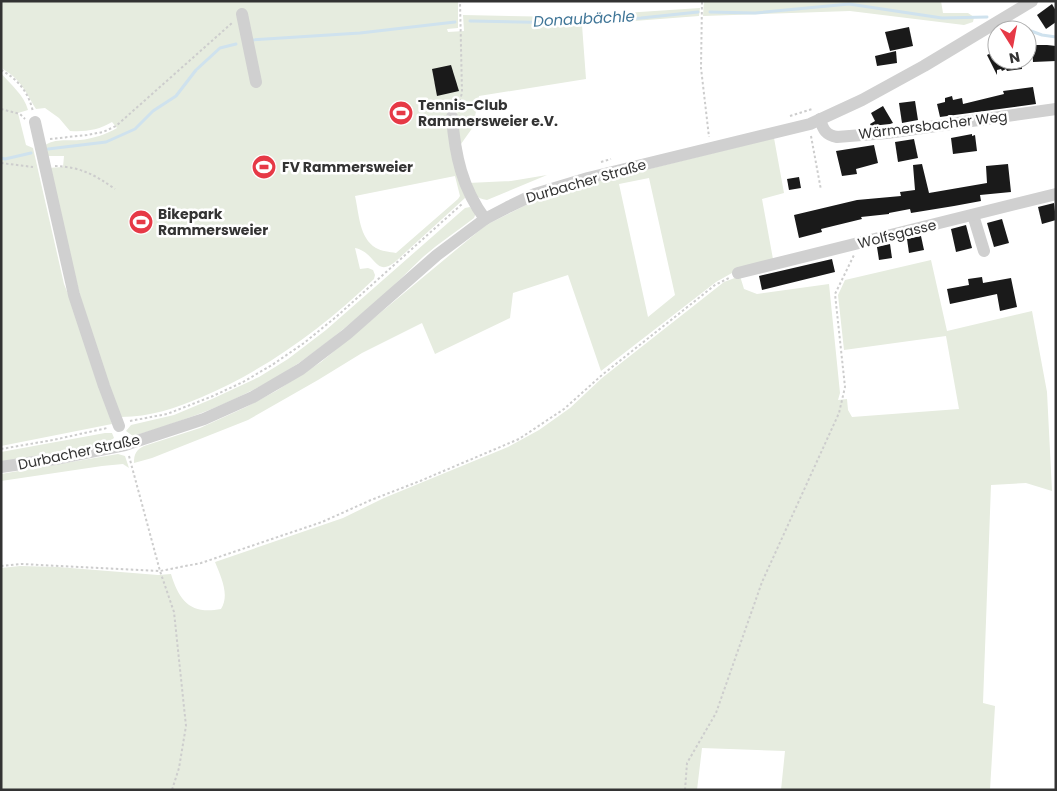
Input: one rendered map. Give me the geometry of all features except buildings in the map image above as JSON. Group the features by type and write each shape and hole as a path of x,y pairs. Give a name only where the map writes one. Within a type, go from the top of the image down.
{"street":[{"name":"Durbacher Straße","path":"1,468 125,445 204,419 253,397 301,369 347,334 437,255 486,219 508,206 535,194 588,178 803,126 862,100 924,66 1032,1"},
{"path":"242,14 256,82"},
{"name":"Wärmersbacher Weg","path":"820,119 825,132 830,136 837,137 887,133 1056,109"},
{"path":"452,117 454,144 459,166 472,201 486,219"},
{"path":"31,122 38,137 74,295 119,426"},
{"name":"Wolfsgasse","path":"738,273 1056,194"},
{"path":"974,215 984,251"}],"path":[{"path":"452,117 458,107 462,93 460,1"},
{"path":"702,2 700,32 701,76 712,147"},
{"path":"38,137 54,139 87,135 103,132 116,126 242,14"},
{"path":"1,70 18,81 28,96 31,122"},
{"path":"1,109 20,114 31,122"},
{"path":"810,134 821,190"},
{"path":"1,163 29,168 43,165 71,167 93,174 115,189"},
{"path":"1,449 53,440 119,426 133,420 167,414 243,382 304,343 336,317 462,204 472,201"},
{"path":"685,790 687,763 716,713 762,582 839,413 845,387 835,294 859,244"},
{"path":"1,566 21,564 160,571 201,563 322,522 519,439 564,409 602,375 715,285 738,273"},
{"path":"125,445 160,571 174,612 186,726 179,768 172,790"}],"shaded area":[{"path":"1,1 458,1 458,28 447,29 448,32 464,31 463,15 564,17 700,8 699,16 582,25 586,79 479,96 473,127 461,144 465,198 395,262 388,266 379,266 362,250 355,248 360,269 368,268 373,270 374,279 335,314 272,360 226,386 192,401 163,411 132,417 121,417 94,349 47,168 63,167 64,156 45,156 45,145 49,143 89,139 117,128 112,122 92,130 70,131 59,118 45,108 36,109 18,81 1,68","holes":["455,176 460,196 396,253 378,249 370,244 363,232 355,196"]},
{"path":"704,1 941,1 943,13 968,13 974,17 973,22 964,25 850,11 703,16"},
{"path":"1,73 20,95 28,110 18,113 26,145 33,148 64,284 81,326 112,424 1,446"},
{"path":"774,138 784,193 762,199 773,259 739,269 716,282 601,371 568,275 513,293 510,318 435,354 422,323 362,353 248,420 152,458 134,463 136,453 144,446 200,428 246,407 276,391 321,362 486,225 526,205 576,187","holes":["649,178 675,295 648,317 619,184"]},
{"path":"547,175 487,200 477,197 468,183 511,181"},
{"path":"470,207 476,213 474,218 423,257 385,294 350,324 293,367 250,392 181,421 133,436 126,431 131,425 174,415 212,399 259,377 288,359 326,330 465,208"},
{"path":"931,260 947,331 1032,311 1047,392 1052,491 1026,483 991,485 983,703 995,706 990,790 781,790 785,751 702,748 697,790 1,790 1,568 20,566 58,567 158,575 171,574 178,592 188,604 202,610 221,609 224,604 225,592 215,562 343,518 384,498 508,447 539,430 570,408 602,378 724,282 740,276 744,289 757,294 829,284 840,393 838,400 847,399 848,410 852,417 959,409 946,336 844,350 838,295 845,280"},
{"path":"112,433 114,438 107,443 1,462 1,452"},
{"path":"118,454 125,456 129,468 123,464 102,466 1,481 1,474"}],"waterway":[{"name":"Donaubächle","path":"710,12 755,13 849,4 942,18 987,17"},
{"name":"Donaubächle","path":"470,21 570,23 698,12"},
{"name":"Donaubächle","path":"252,40 360,33 455,22"},
{"name":"Donaubächle","path":"1037,33 1056,37"},
{"name":"Donaubächle","path":"48,149 106,142 135,129 153,111 176,96 196,70 220,48 236,44"},
{"name":"Donaubächle","path":"1,158 5,159 31,153"}],"place":[{"name":"Tennis-Club Rammersweier e.V.","path":"401,113"},
{"name":"FV Rammersweier","path":"264,167"},
{"name":"Bikepark Rammersweier","path":"141,222"}]}
